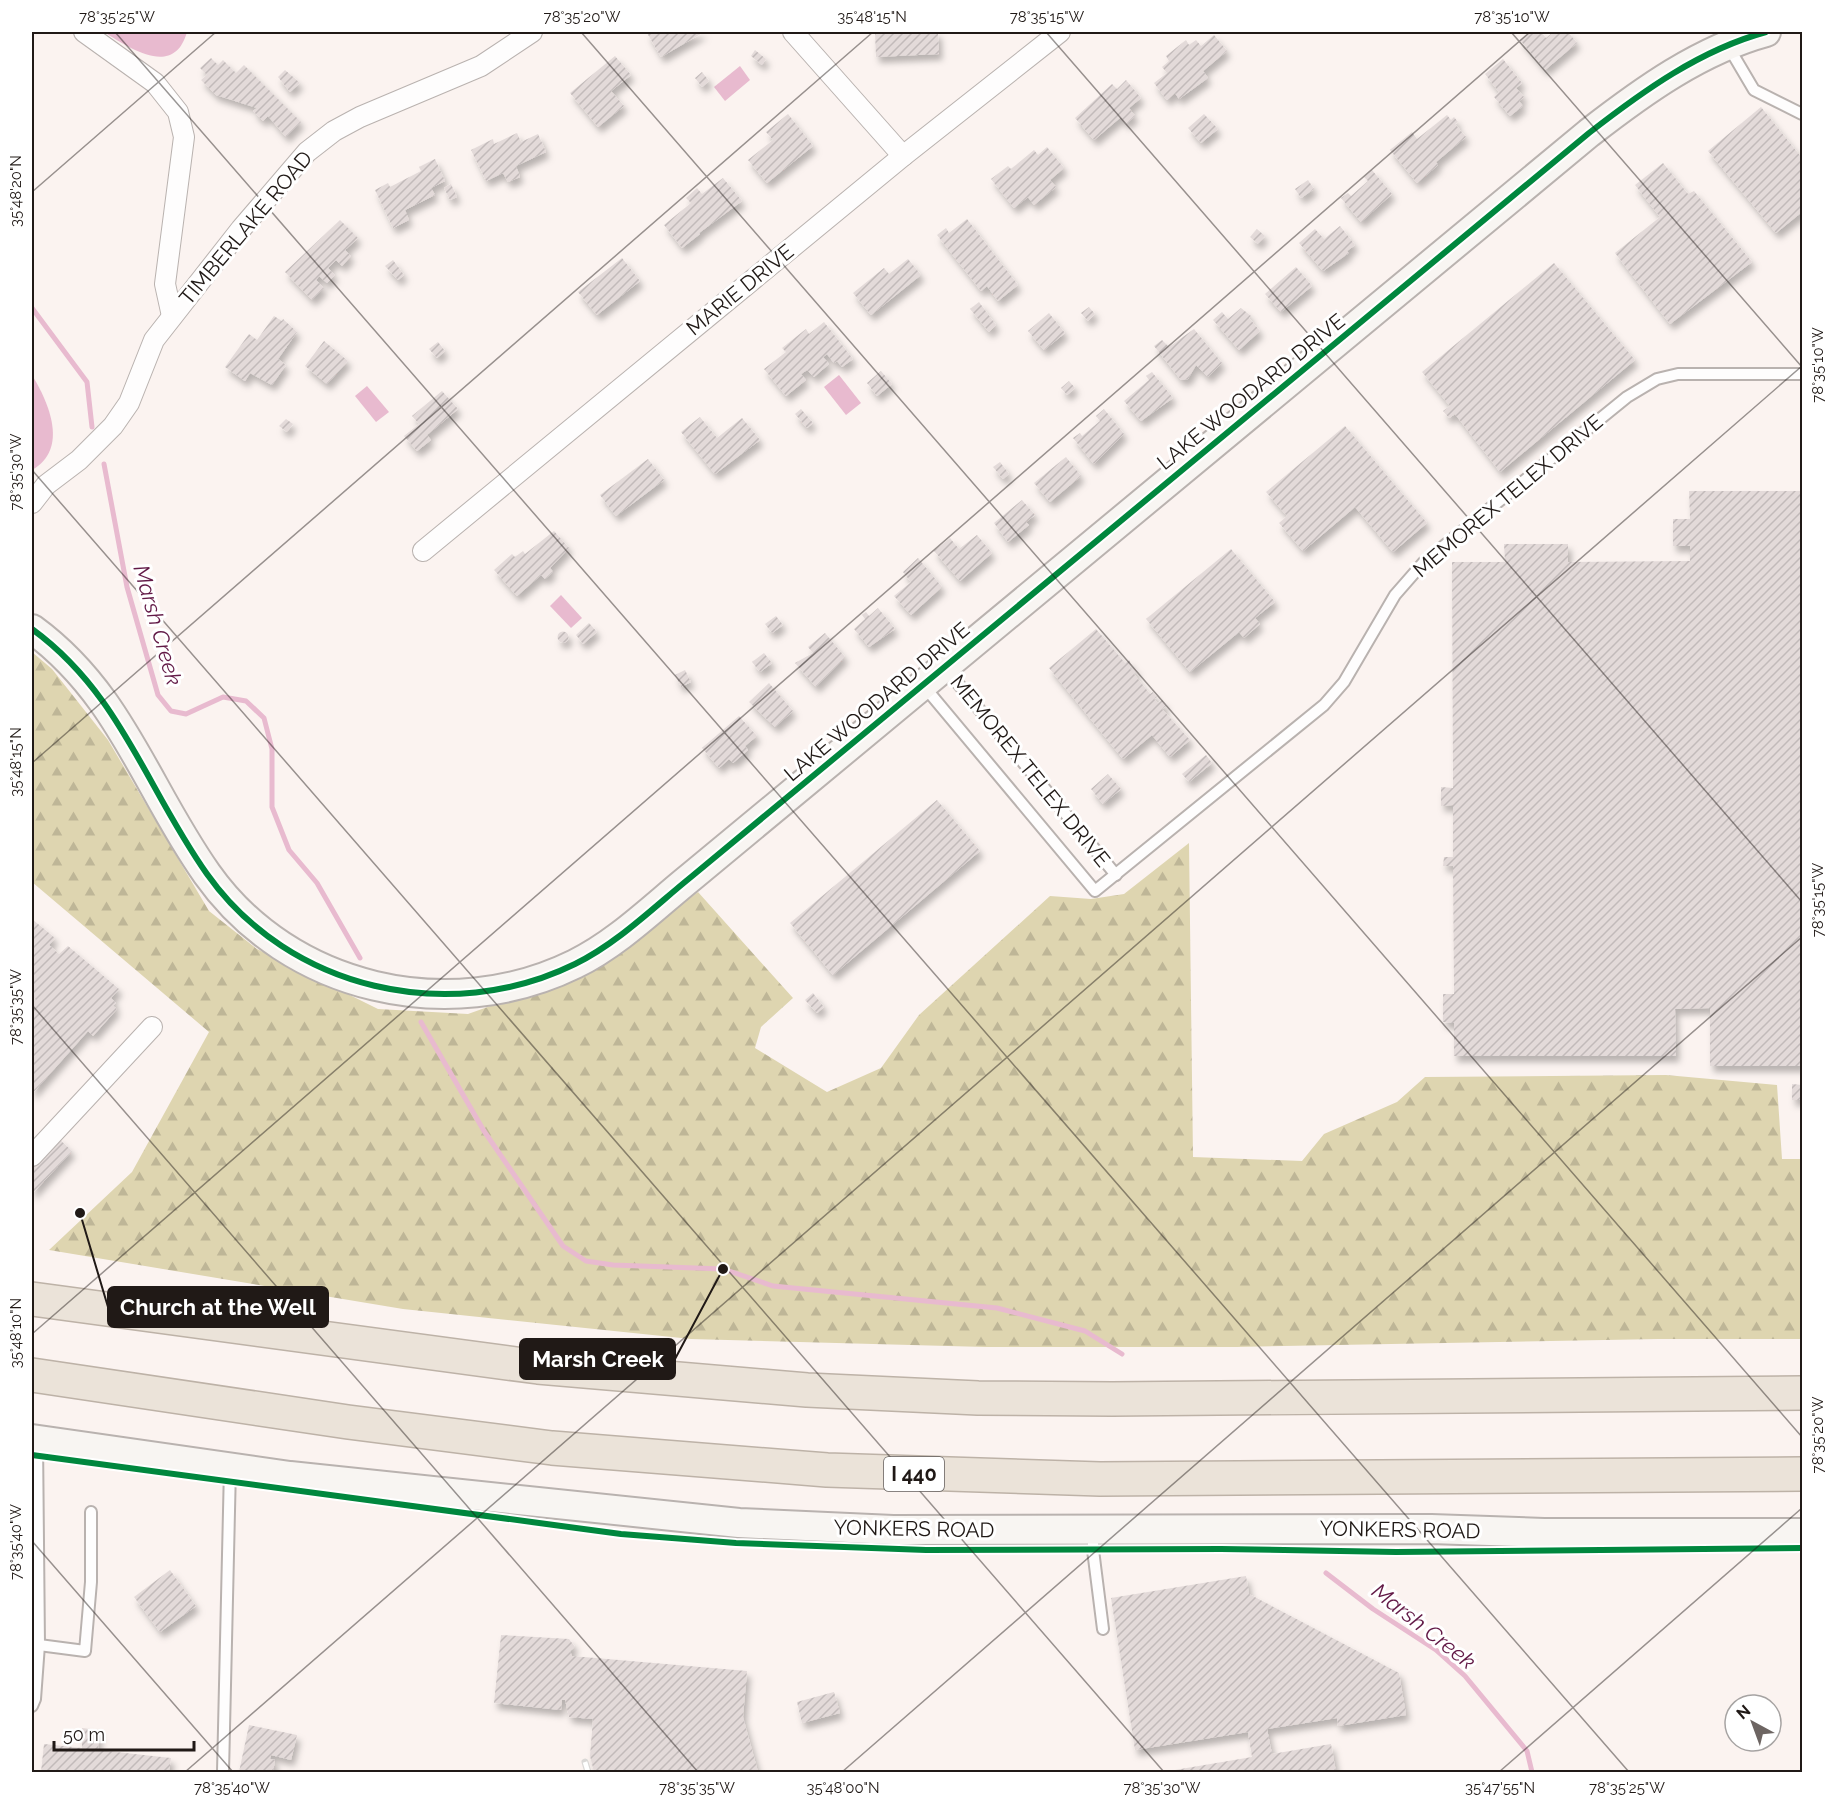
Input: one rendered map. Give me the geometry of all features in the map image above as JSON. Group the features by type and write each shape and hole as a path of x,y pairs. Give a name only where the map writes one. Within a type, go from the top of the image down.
{"highway":[{"path":"40,1298 538,1367 807,1390 978,1398 1101,1399 1803,1394"},
{"name":"I 440","path":"32,1375 348,1422 552,1448 827,1470 1100,1479 1803,1474"}],"street":[{"path":"84,32 155,83 178,112 184,137 165,284 172,316"},
{"name":"TIMBERLAKE ROAD","path":"32,504 46,485 79,460 113,426 129,403 154,340 241,229 307,152 334,131 360,117 481,66 532,32"},
{"path":"793,32 903,156"},
{"name":"MARIE DRIVE","path":"423,551 903,156 1060,32"},
{"name":"LAKE WOODARD DRIVE","path":"32,629 90,681 109,707 206,872 228,900 254,924 302,960 347,979 411,993 437,995 490,992 549,975 577,963 691,877 1589,133 1664,78 1728,46 1766,32"},
{"path":"32,1156 152,1027"},
{"name":"YONKERS ROAD","path":"34,1439 230,1468 550,1505 739,1523 893,1530 1409,1528 1544,1533 1803,1533"}],"lane":[{"path":"1728,46 1754,90 1803,114"},
{"name":"MEMOREX TELEX DRIVE","path":"934,675 1095,891 1324,705 1344,682 1395,595 1423,563 1627,397 1658,379 1678,374 1803,374"},
{"name":"MEMOREX TELEX DRIVE","path":"934,675 1116,875"},
{"path":"32,1706 35,1699 39,1645 34,1439"},
{"path":"223,1773 230,1468"},
{"path":"39,1645 85,1651 91,1582 91,1512"},
{"path":"1093,1530 1092,1550 1103,1629"}],"green space":[{"path":"32,652 52,669 108,740 209,911 257,949 378,1009 468,1014 589,971 698,892 793,998 761,1027 755,1048 827,1092 881,1068 919,1015 1050,896 1091,899 1124,894 1189,843 1193,1157 1302,1161 1324,1134 1397,1102 1425,1077 1666,1075 1777,1085 1782,1159 1802,1159 1802,1339 1658,1339 1236,1347 985,1347 691,1339 403,1309 49,1250 132,1172 209,1032 32,882"}],"shaded area":[{"path":"104,32 187,32 181,46 172,54 162,57 139,52"},
{"path":"740,66 750,80 725,101 714,87"},
{"path":"32,375 49,412 53,438 50,450 43,461 32,470"},
{"path":"839,375 861,403 846,415 824,387"},
{"path":"367,386 389,412 376,422 355,396"},
{"path":"561,595 582,618 571,628 550,606"}],"building":[{"path":"704,32 661,57 647,33"},
{"path":"938,32 939,54 876,57 875,33"},
{"path":"1530,32 1541,32 1546,38 1553,32 1568,32 1577,43 1545,70 1520,40"},
{"path":"1214,35 1227,51 1203,71 1208,78 1179,99 1175,93 1167,100 1154,83 1167,73 1162,67 1169,61 1166,56 1186,40 1189,45 1196,40 1201,46"},
{"path":"755,50 766,59 762,65 751,56"},
{"path":"615,56 631,75 611,91 624,106 598,127 570,93"},
{"path":"211,58 218,65 223,60 236,73 244,65 301,122 286,137 268,116 263,121 253,111 257,108 216,95 201,80 207,75 200,68"},
{"path":"1503,59 1522,83 1516,88 1524,97 1519,101 1523,106 1510,116 1494,97 1499,92 1485,74"},
{"path":"285,70 300,83 290,92 278,77"},
{"path":"702,72 709,81 702,87 695,78"},
{"path":"1126,80 1141,98 1129,108 1135,116 1126,124 1121,117 1094,140 1075,118 1112,84 1117,89"},
{"path":"1761,107 1802,158 1802,212 1776,233 1708,151"},
{"path":"788,114 813,146 767,183 748,160 773,140 766,132"},
{"path":"1204,114 1218,129 1201,143 1188,128"},
{"path":"1447,115 1451,120 1454,117 1458,122 1455,124 1466,137 1436,162 1438,165 1417,183 1390,150 1412,132 1417,139"},
{"path":"517,133 521,142 538,134 546,152 516,166 520,177 508,182 503,173 486,181 471,150 493,139 494,144"},
{"path":"1047,147 1064,168 1050,180 1056,187 1034,205 1028,197 1014,208 991,179 1008,166 1011,169 1034,150 1038,155"},
{"path":"435,159 445,181 431,188 435,195 405,210 409,220 393,228 375,190 388,183 390,187 421,171 419,167"},
{"path":"1663,163 1688,194 1694,191 1752,262 1670,324 1615,253 1660,217 1635,185"},
{"path":"1372,170 1392,194 1361,222 1341,198 1348,193 1351,196 1368,181 1364,177"},
{"path":"723,178 742,201 682,248 664,225 691,203 686,198 697,188 702,194"},
{"path":"1308,180 1314,189 1301,198 1295,189"},
{"path":"451,184 457,197 450,200 444,188"},
{"path":"967,219 1018,285 998,301 987,286 981,291 937,235 946,228 949,233"},
{"path":"340,220 358,238 345,250 351,256 342,266 336,260 328,268 335,275 327,283 319,276 316,280 324,288 312,300 285,272"},
{"path":"1340,226 1355,245 1347,251 1349,253 1323,271 1299,243 1315,229 1324,239"},
{"path":"1257,229 1265,236 1258,244 1250,237"},
{"path":"622,258 640,281 597,315 578,292"},
{"path":"908,259 921,275 871,315 853,293 884,268 889,274"},
{"path":"393,260 404,275 398,280 385,266"},
{"path":"1554,263 1635,360 1500,472 1455,414 1449,418 1443,411 1450,406 1422,372"},
{"path":"1296,267 1312,286 1281,312 1265,294"},
{"path":"979,302 996,325 989,332 970,309"},
{"path":"1089,307 1095,314 1088,321 1081,313"},
{"path":"1241,308 1251,316 1249,318 1260,331 1239,350 1213,320 1222,312 1228,319"},
{"path":"1049,313 1065,333 1044,350 1028,331"},
{"path":"274,316 282,321 283,319 297,332 278,359 286,365 272,385 250,373 245,381 225,367 249,334 257,340"},
{"path":"824,322 853,359 842,367 837,361 834,363 827,354 823,357 829,364 814,377 807,370 801,374 806,380 786,396 764,369 786,352 782,348 806,329 809,334"},
{"path":"1194,329 1222,363 1208,377 1196,365 1188,379 1181,380 1154,346 1162,340 1169,347"},
{"path":"324,341 348,361 327,384 305,366"},
{"path":"438,342 445,351 437,358 429,349"},
{"path":"881,371 892,384 877,396 867,383"},
{"path":"1152,372 1173,398 1141,421 1124,401 1149,380 1146,376"},
{"path":"1069,381 1075,388 1067,395 1061,388"},
{"path":"442,391 458,409 427,435 431,440 417,451 404,436 419,424 412,416"},
{"path":"801,409 813,423 807,428 795,414"},
{"path":"1104,409 1124,434 1094,464 1073,438 1080,433 1082,436 1100,421 1096,416"},
{"path":"700,417 717,438 742,418 760,440 715,474 681,432"},
{"path":"286,419 293,424 287,432 279,426"},
{"path":"1345,426 1427,523 1393,552 1355,507 1303,551 1279,523 1287,516 1266,492"},
{"path":"1066,457 1081,476 1050,502 1034,483"},
{"path":"648,459 664,480 616,516 600,495"},
{"path":"1000,462 1009,474 1003,479 993,467"},
{"path":"1689,491 1802,491 1802,1066 1710,1066 1710,1008 1675,1009 1676,1056 1454,1056 1454,1023 1443,1022 1443,994 1454,994 1453,866 1443,866 1444,857 1453,857 1453,805 1441,806 1441,787 1453,788 1452,562 1505,562 1504,544 1568,544 1568,562 1690,561 1690,546 1673,546 1673,519 1690,519"},
{"path":"1022,500 1035,515 1026,522 1029,525 1008,542 994,523"},
{"path":"554,531 569,548 550,568 553,572 545,579 541,575 517,596 494,570 512,554 515,557 523,551 525,554"},
{"path":"977,535 992,553 960,581 934,551 950,538 959,549"},
{"path":"1231,549 1275,602 1255,618 1260,624 1244,638 1239,632 1190,672 1146,619"},
{"path":"918,558 942,587 911,615 894,596 911,582 903,572"},
{"path":"878,608 895,629 869,647 854,629 865,619 862,615 866,612 869,616"},
{"path":"776,616 783,625 772,633 765,624"},
{"path":"589,623 597,632 583,644 576,635"},
{"path":"1096,629 1125,663 1129,660 1132,665 1129,668 1131,670 1134,667 1137,671 1134,674 1150,694 1153,692 1157,697 1154,699 1158,703 1162,700 1166,706 1162,709 1190,740 1170,757 1152,735 1123,759 1049,668"},
{"path":"563,632 567,633 567,641 563,642 559,641 558,637 559,633"},
{"path":"825,633 845,657 816,687 795,663 813,653 808,647"},
{"path":"764,653 772,663 760,672 752,662"},
{"path":"685,670 691,682 681,687 675,675"},
{"path":"769,683 793,711 775,727 749,702"},
{"path":"739,716 757,736 745,746 748,750 733,763 729,759 719,768 702,748"},
{"path":"1206,755 1212,763 1189,782 1182,774"},
{"path":"1108,774 1121,789 1103,804 1091,789"},
{"path":"937,800 980,851 833,975 790,923"},
{"path":"32,919 55,938 49,945 59,954 68,946 119,989 111,998 116,1003 113,1006 117,1009 93,1036 88,1031 32,1094 32,1004 36,1000 32,996"},
{"path":"813,993 824,1007 817,1013 805,1000"},
{"path":"1792,1084 1802,1085 1802,1100 1792,1100"},
{"path":"57,1137 72,1151 32,1194 32,1164"},
{"path":"170,1570 196,1606 160,1632 134,1597"},
{"path":"1246,1576 1249,1594 1399,1673 1406,1715 1338,1726 1337,1718 1267,1729 1272,1754 1331,1744 1336,1772 1163,1772 1252,1757 1248,1732 1135,1750 1111,1598"},
{"path":"501,1635 569,1639 575,1647 570,1651 572,1656 747,1671 743,1717 758,1772 594,1772 590,1756 593,1719 569,1717 565,1700 562,1700 561,1710 494,1703"},
{"path":"834,1692 840,1713 802,1723 797,1702"},
{"path":"249,1725 297,1735 291,1760 271,1755 270,1759 275,1760 273,1772 239,1772"},
{"path":"82,1728 99,1730 98,1750 171,1758 169,1772 41,1772 44,1744 82,1748"}],"waterway":[{"name":"Marsh Creek","path":"32,308 87,382 92,427"},
{"name":"Marsh Creek","path":"104,464 127,587 158,695 171,711 186,714 223,697 246,701 264,718 272,749 272,807 289,850 317,883 360,958"},
{"name":"Marsh Creek","path":"421,1022 484,1131 563,1246 586,1261 613,1265 723,1269 773,1286 997,1308 1085,1331 1122,1354"},
{"name":"Marsh Creek","path":"1326,1573 1373,1609 1436,1650 1465,1676 1527,1751 1532,1772"}],"railway":[{"path":"585,1762 588,1772"}],"cycle path":[{"path":"32,629 63,655 110,712 207,874 241,914 281,946 326,970 374,986 425,993 476,992 526,983 575,964 606,946 636,924 1609,117 1651,87 1695,61 1718,49 1766,32"},
{"path":"32,1455 621,1534 736,1543 926,1550 1221,1549 1396,1552 1802,1548"}],"place":[{"name":"Church at the Well","path":"80,1213"},
{"name":"Marsh Creek","path":"723,1269"}]}
